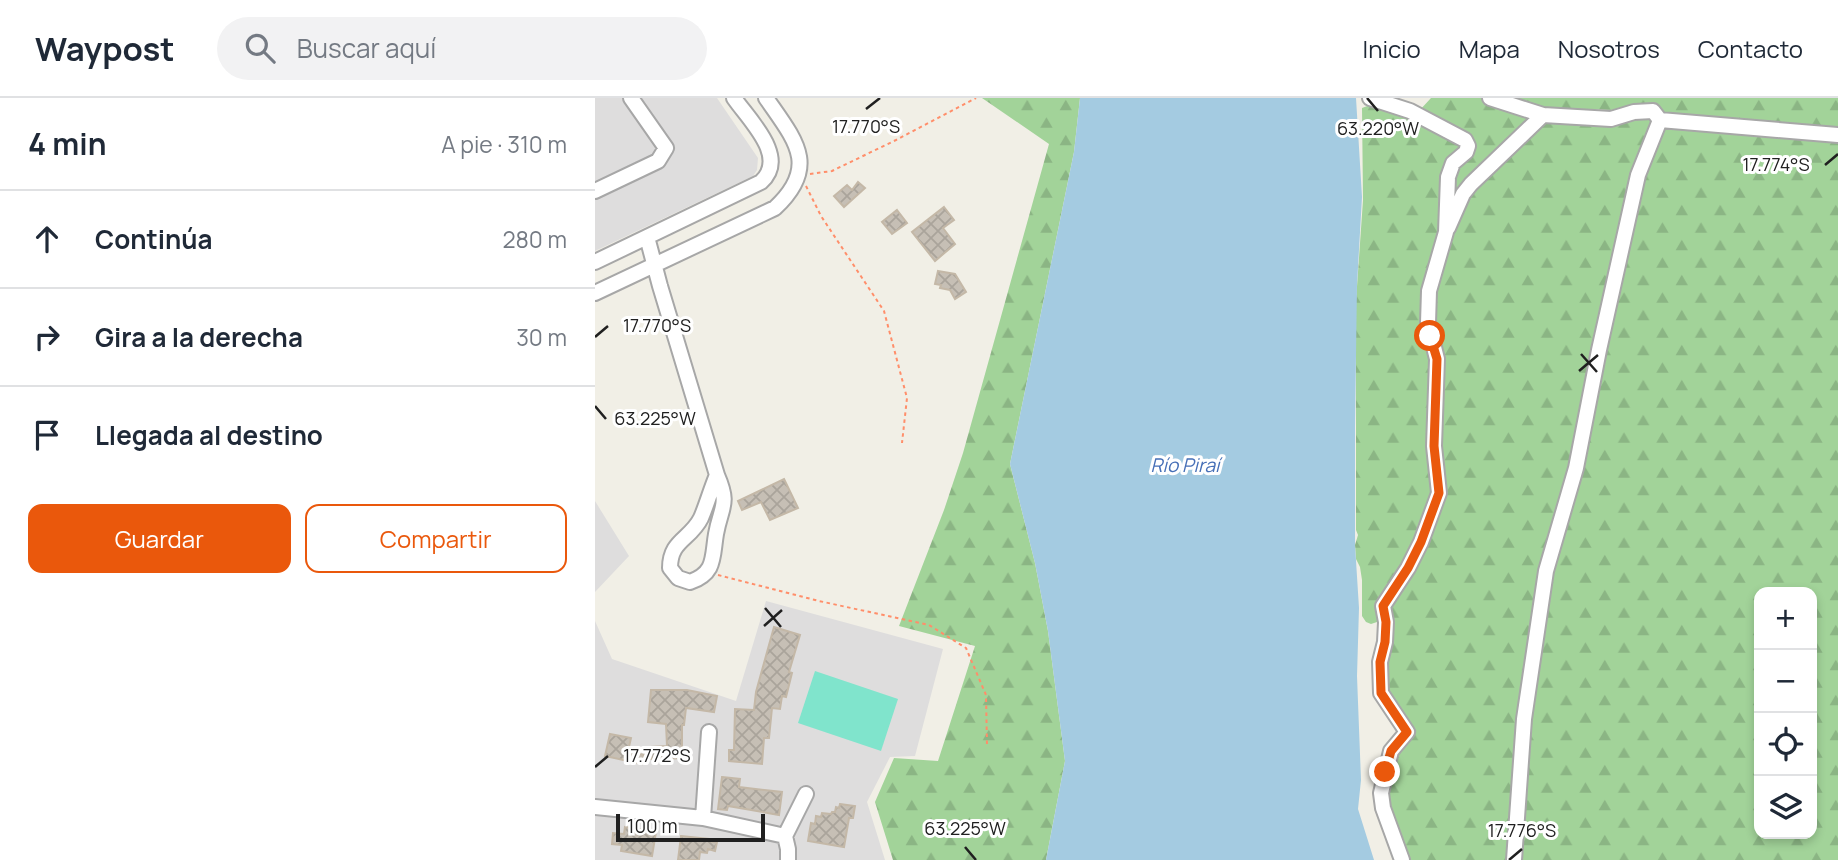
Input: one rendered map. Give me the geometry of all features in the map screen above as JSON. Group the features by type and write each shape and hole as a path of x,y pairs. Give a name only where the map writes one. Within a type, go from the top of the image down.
{"street":[{"path":"595,191 658,161 666,148 631,98"},
{"path":"595,262 761,182 771,169 773,160 768,147 734,98"},
{"path":"595,293 775,208 789,195 800,175 800,155 789,132 766,98"},
{"path":"1374,98 1370,98 1410,111 1465,140 1467,152 1453,163 1448,177 1446,232"},
{"path":"1490,98 1543,115 1611,119 1634,112 1653,111 1660,120 1838,135"},
{"path":"1402,860 1383,808 1381,793 1391,751 1407,732 1381,693 1380,662 1385,642 1386,622 1383,606 1421,542 1439,493 1434,446 1437,359 1430,336 1429,291 1446,232 1463,194 1543,115"},
{"path":"1514,860 1524,719 1546,571 1576,468 1635,187 1660,120"},
{"path":"768,147 789,132"},
{"path":"647,237 716,475 724,492 725,507 716,532 712,564 701,578 690,582 678,578 670,568 670,556 678,542 692,533 701,518 716,475"},
{"path":"703,818 709,732"},
{"path":"788,860 785,836 806,794"},
{"path":"595,807 703,818 785,836"}],"path":[{"path":"902,443 907,398 884,311 821,216 800,175 832,171 976,98"},
{"path":"707,572 819,601 929,625 966,648 986,695 987,746"}],"shaded area":[{"path":"595,98 717,98 758,158 757,170 753,176 595,251"},
{"path":"595,501 629,556 595,592"},
{"path":"766,601 943,649 915,756 890,757 867,802 885,860 595,860 595,621 612,659 736,701"}],"green space":[{"path":"982,98 1080,98 1074,152 1010,464 1035,563 1048,631 1065,761 1046,860 893,860 875,802 894,758 938,761 975,646 899,626 963,453 1049,144"},
{"path":"1431,98 1483,98 1536,115 1449,223 1450,176 1469,151 1419,111"},
{"path":"1508,98 1838,98 1838,131 1668,116 1653,103 1614,110 1543,108"},
{"path":"1378,102 1465,142 1453,162 1437,251 1430,344 1436,492 1417,542 1380,609 1377,622 1371,624 1362,616 1362,580 1355,545 1358,535 1356,301 1363,200 1362,108"},
{"path":"1644,114 1654,119 1554,530 1511,860 1405,860 1385,806 1394,752 1410,735 1385,693 1386,608 1437,508 1430,300 1463,199 1541,119 1607,122 1632,119"},
{"path":"1661,127 1838,137 1838,860 1517,860 1542,619 1630,221"},
{"path":"815,671 898,699 881,751 798,723"}],"water":[{"name":"Río Piraí","path":"1080,98 1356,98 1362,197 1357,285 1355,426 1355,545 1359,608 1357,676 1361,780 1358,809 1374,860 1046,860 1065,761 1048,631 1035,563 1010,464 1074,152"}],"building":[{"path":"858,182 865,188 844,207 834,196 847,185 852,190"},
{"path":"944,207 954,220 943,228 955,244 935,261 912,232"},
{"path":"897,210 907,223 892,234 882,222"},
{"path":"938,271 955,274 966,292 955,299 950,290 940,288 941,285 935,284"},
{"path":"784,479 798,508 770,520 761,502 742,510 738,501"},
{"path":"774,627 800,635 789,672 792,673 786,697 782,696 780,709 772,708 769,738 764,738 762,764 729,761 729,750 734,750 735,709 754,710 756,692"},
{"path":"651,690 687,690 717,696 714,712 686,708 682,725 682,748 689,748 689,758 651,759 651,747 667,746 666,724 648,722"},
{"path":"610,734 631,738 628,751 644,755 642,764 605,756"},
{"path":"722,777 740,779 739,787 782,792 779,815 728,806 727,810 718,809"},
{"path":"840,804 855,806 853,818 849,818 844,847 808,841 811,823 815,824 816,816 835,812"},
{"path":"625,827 656,832 652,856 621,851 622,845 612,844 613,833 624,834"},
{"path":"681,836 717,842 715,851 708,849 707,853 700,852 699,860 678,860"}],"route":[{"path":"1385,772 1391,751 1407,732 1381,693 1380,662 1386,622 1383,606 1421,542 1439,493 1434,446 1437,359 1430,336"}]}
